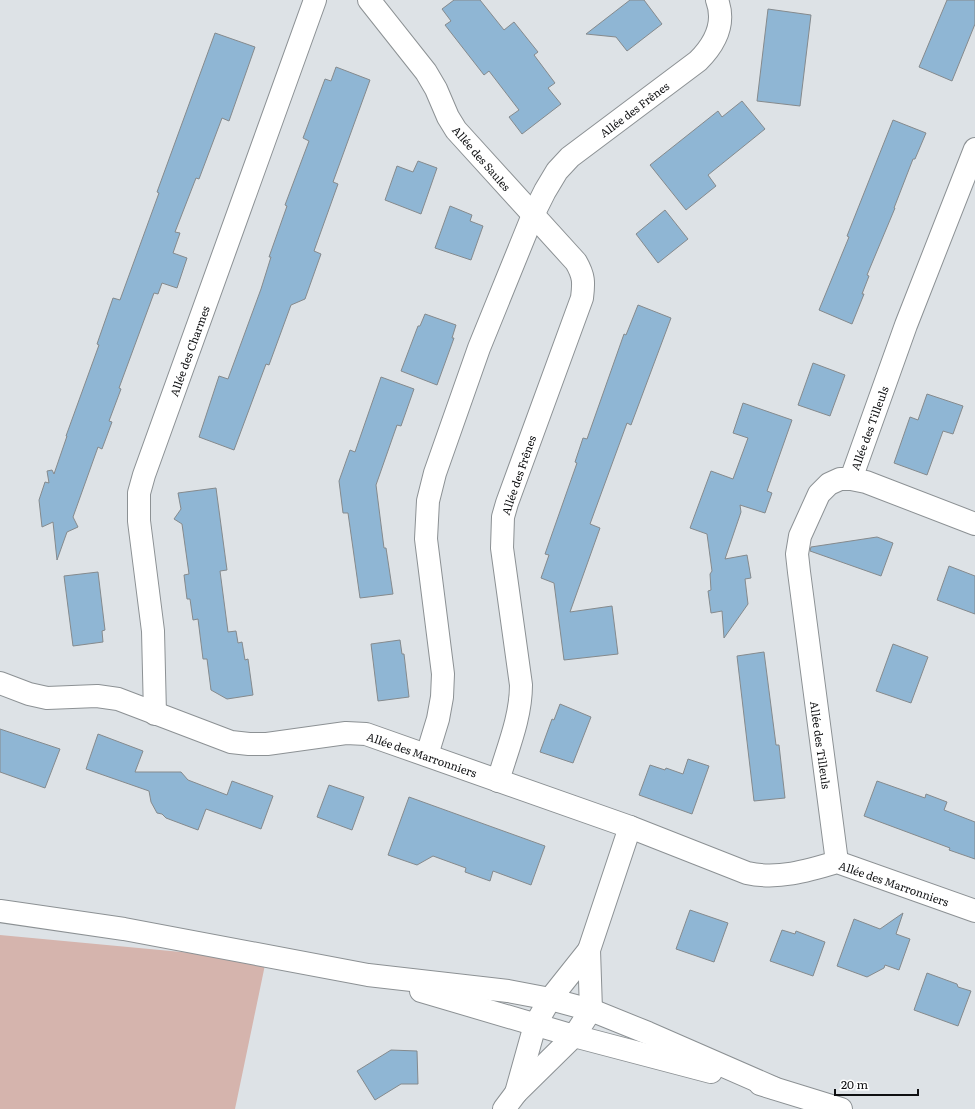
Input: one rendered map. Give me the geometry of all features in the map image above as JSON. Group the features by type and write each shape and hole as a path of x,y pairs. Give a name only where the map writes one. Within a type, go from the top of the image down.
{"street":[{"name":"Allée des Charmes","path":"155,714 152,631 139,521 139,493 144,475 315,0"},
{"name":"Allée des Saules","path":"369,0 426,72 456,130 533,215"},
{"name":"Allée des Frênes","path":"427,755 438,719 442,697 443,674 426,539 428,501 435,473 479,348 533,215 545,190 557,171 570,157 698,62 709,50 716,39 720,17 718,0"},
{"name":"Allée des Tilleuls","path":"837,862 797,554 800,536 819,494 829,484 840,479 851,479 906,325 974,156"},
{"name":"Allée des Frênes","path":"498,781 521,700 521,685 502,548 503,517 582,298 584,282 582,272 576,262 533,215"},
{"path":"851,479 866,482 975,524"},
{"name":"Allée des Marronniers","path":"0,683 29,694 47,698 97,696 118,699 231,742 267,744 346,732 366,734 630,827 747,873 761,876 777,876 837,862 975,911"},
{"path":"510,1101 535,1025 550,999 589,950 630,827"},
{"path":"0,911 124,929 368,975 508,991 550,999 591,1010 774,1088"},
{"path":"510,1101 574,1036 591,1010 589,950"},
{"path":"368,975 535,1025 774,1088 841,1109"}],"shaded area":[{"path":"0,935 266,960 235,1109 0,1109"}],"building":[{"path":"454,0 480,0 504,30 514,22 538,52 534,55 555,83 548,88 561,104 522,134 509,117 519,110 489,71 484,75 445,25 451,21 442,9"},
{"path":"630,0 644,0 662,24 627,51 616,37 586,34"},
{"path":"947,0 975,0 975,24 952,81 919,67"},
{"path":"768,9 811,15 800,106 757,101"},
{"path":"215,33 255,47 229,121 222,118 199,179 196,178 175,232 180,233 173,253 187,258 177,288 162,283 158,294 154,293 119,388 121,389 109,421 112,422 102,449 98,447 73,517 78,527 67,532 57,560 53,522 42,527 39,500 45,482 49,483 47,471 52,470 54,474 99,345 97,344 113,298 120,300 159,193 157,192"},
{"path":"336,67 370,80 333,182 338,184 314,251 321,254 305,299 291,305 269,365 266,364 234,450 199,437 219,376 228,379 261,289 271,257 269,257 287,206 285,205 309,141 303,138 325,79 331,81"},
{"path":"742,101 765,129 708,175 716,186 686,210 650,165 718,111 722,117"},
{"path":"893,120 926,133 915,159 913,159 895,208 867,275 869,276 862,294 864,294 852,324 819,310 849,237 847,236"},
{"path":"418,161 437,168 421,214 385,200 397,166 413,172"},
{"path":"450,206 472,215 470,221 483,226 471,260 435,248"},
{"path":"665,210 688,239 658,263 636,234"},
{"path":"638,305 671,318 631,425 627,423 590,524 600,528 570,612 612,606 618,654 564,660 554,583 541,578 549,555 545,554 577,463 575,462 583,438 587,439 624,334 626,335"},
{"path":"425,314 456,325 452,338 454,338 437,385 401,371 418,326 420,326"},
{"path":"813,363 845,375 830,416 798,405"},
{"path":"381,377 414,389 401,426 397,425 376,485 384,548 386,548 393,594 360,598 348,513 343,513 339,481 350,450 355,452"},
{"path":"927,394 963,406 953,434 943,431 927,475 894,463 910,417 918,420"},
{"path":"743,403 792,420 767,491 772,493 765,513 740,505 741,512 725,559 747,555 751,578 745,579 748,604 724,638 722,611 711,613 708,591 711,590 710,574 712,571 707,534 690,528 711,471 733,479 748,438 733,433"},
{"path":"216,488 227,570 220,571 228,632 236,631 238,643 242,642 245,660 248,659 253,695 227,699 211,690 207,659 203,659 198,619 193,620 190,599 187,599 184,575 189,574 182,524 174,519 181,509 178,493"},
{"path":"877,537 893,543 881,576 810,551 811,547"},
{"path":"949,566 975,576 975,614 937,600"},
{"path":"98,572 105,630 102,631 103,642 73,646 64,576"},
{"path":"400,640 402,654 404,654 409,697 378,701 371,644"},
{"path":"893,644 928,657 911,703 876,691"},
{"path":"764,652 776,745 779,745 785,798 754,801 737,656"},
{"path":"560,704 591,717 573,763 540,752 552,719 554,720"},
{"path":"0,729 60,749 45,788 0,772"},
{"path":"98,734 143,751 135,772 181,772 188,780 227,795 232,781 273,796 261,829 206,809 198,830 157,813 151,802 149,791 86,769"},
{"path":"688,759 709,766 692,814 639,795 650,765 665,770 666,768 683,774"},
{"path":"877,781 925,798 926,794 947,802 944,810 975,822 975,859 949,850 950,848 864,816"},
{"path":"329,785 364,797 352,830 317,817"},
{"path":"409,797 545,846 531,885 493,871 490,881 465,872 466,868 433,856 417,865 388,855"},
{"path":"690,910 728,923 714,962 676,949"},
{"path":"903,913 896,934 910,939 899,970 885,965 884,968 867,977 837,966 854,919 880,929"},
{"path":"782,930 795,934 796,931 825,942 813,976 770,961"},
{"path":"927,973 957,984 958,987 971,991 958,1026 914,1010"},
{"path":"391,1050 417,1051 418,1084 401,1084 375,1100 357,1071"}]}
